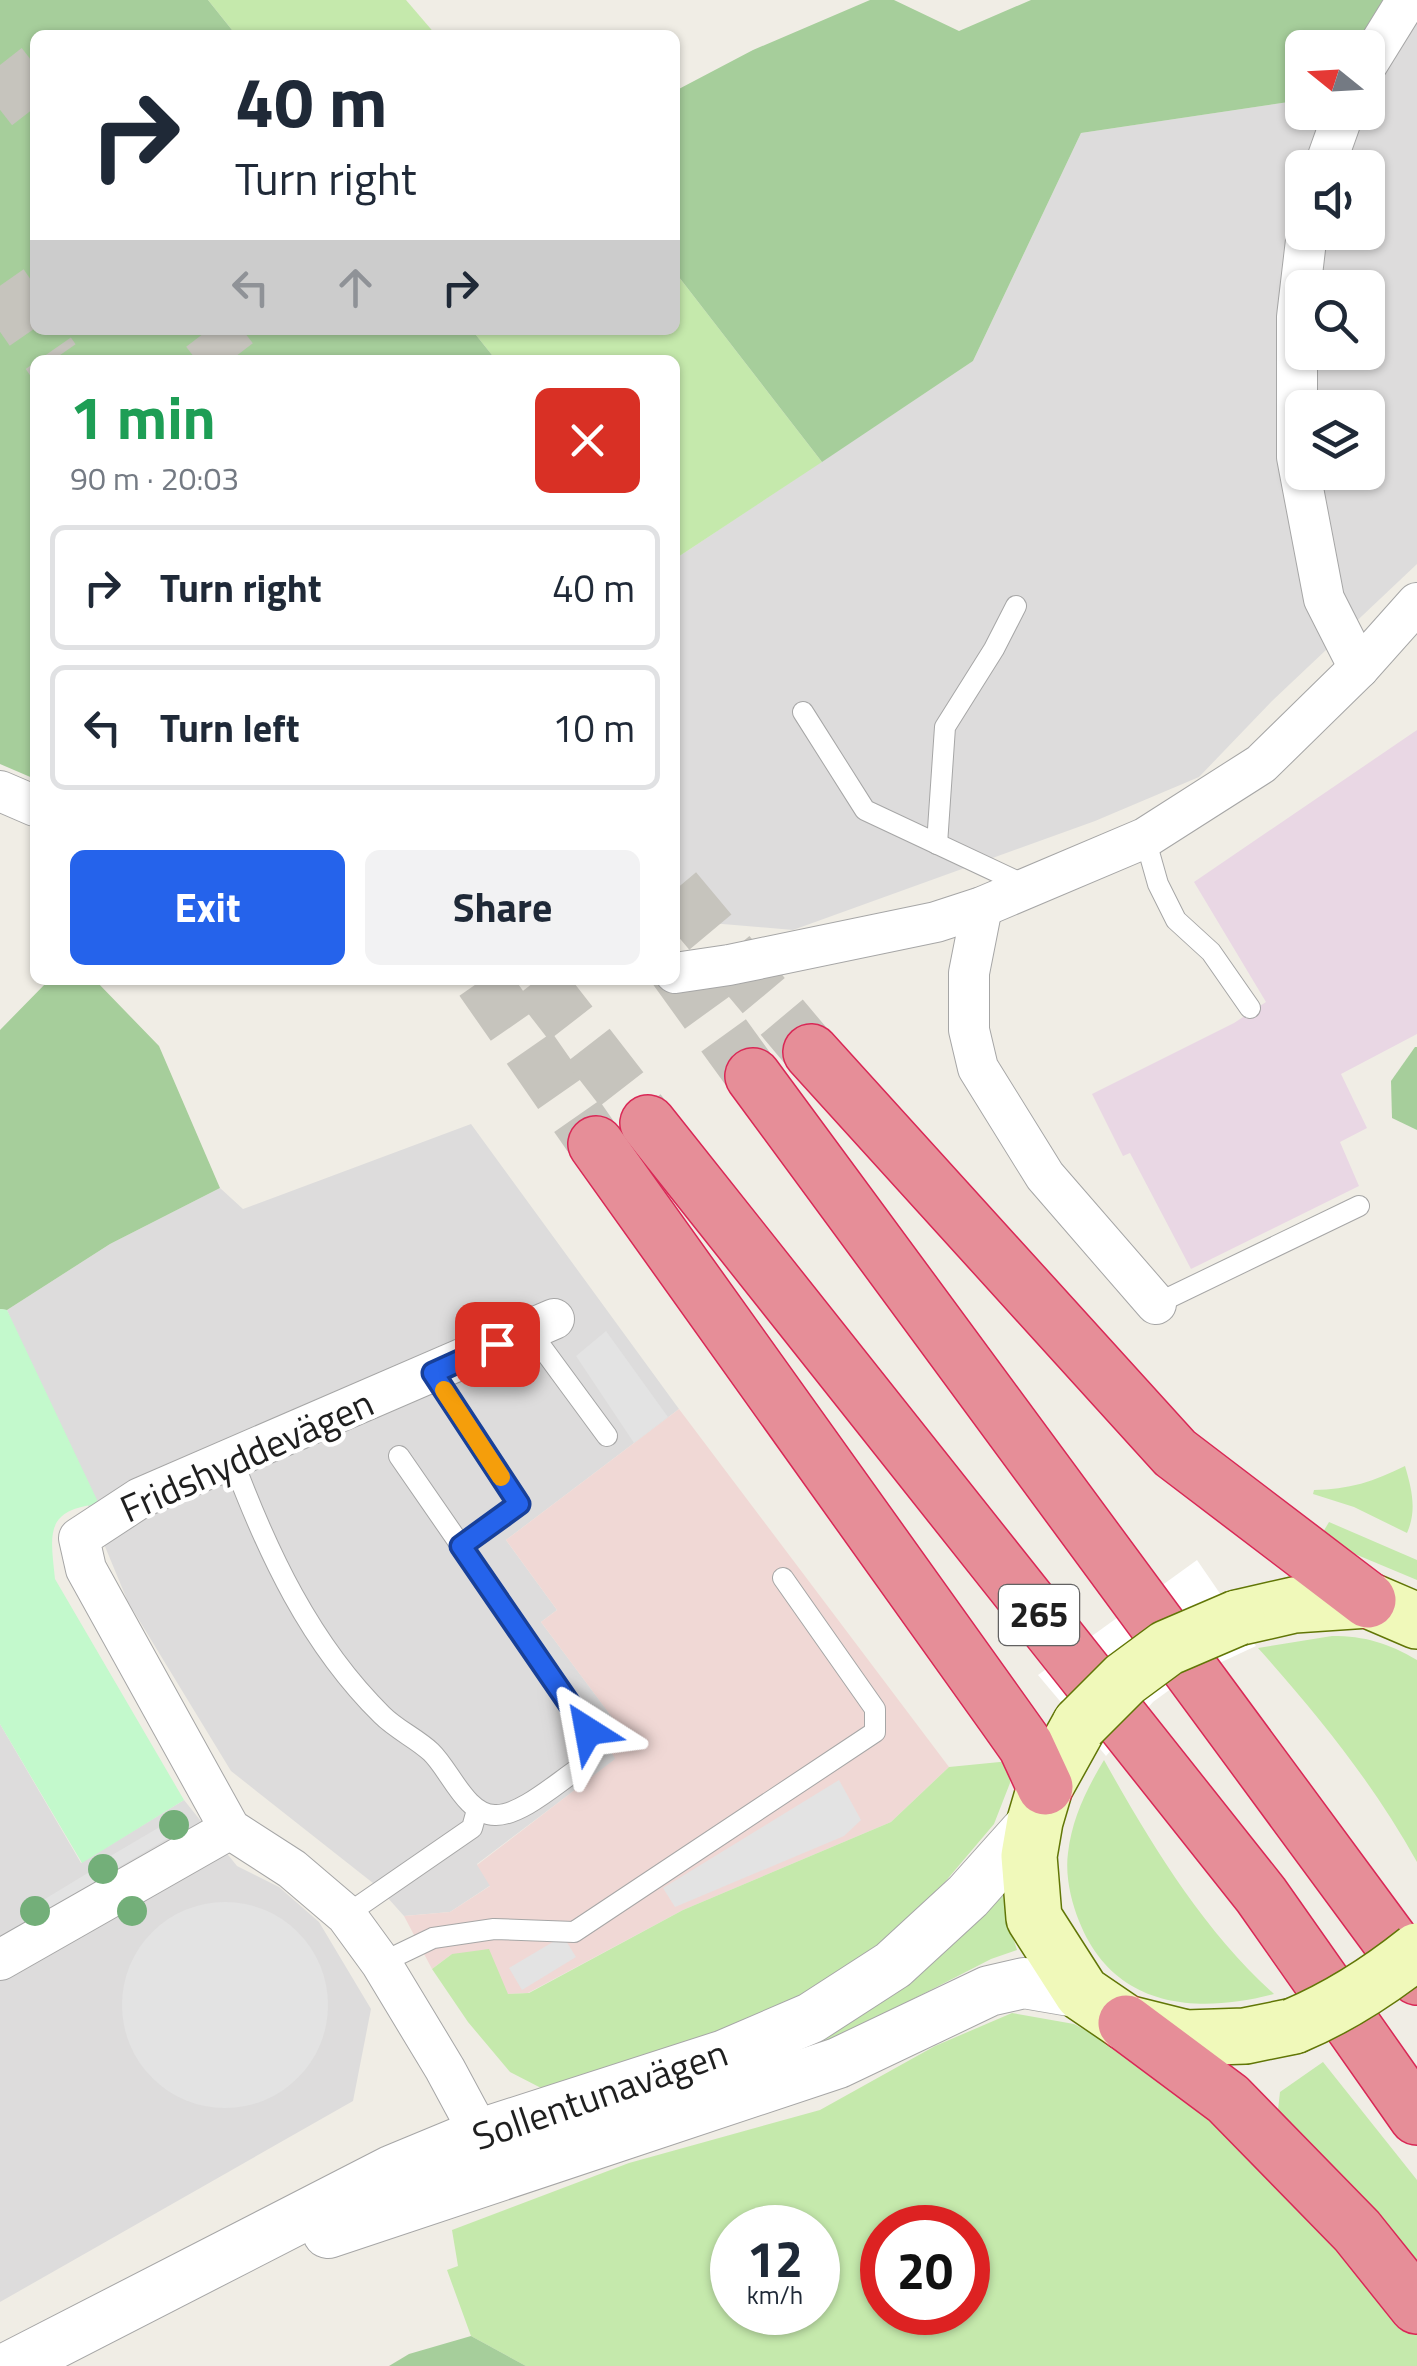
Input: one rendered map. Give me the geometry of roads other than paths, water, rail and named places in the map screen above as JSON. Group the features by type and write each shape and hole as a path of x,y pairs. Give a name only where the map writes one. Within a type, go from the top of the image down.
{"highway":[{"path":"811,1052 1175,1452 1397,1610"},
{"name":"265","path":"753,1076 1417,1978"},
{"name":"265","path":"648,1123 1261,1895 1417,2117"},
{"path":"596,1144 1026,1746 1040,1804"},
{"path":"1126,2024 1228,2099 1357,2230 1417,2306"}],"main road":[{"path":"1397,1610 1294,1606 1237,1618 1166,1648 1125,1679 1080,1724 1040,1804 1029,1856 1034,1918 1082,1993 1126,2024 1186,2038 1246,2036 1294,2026 1330,2011 1376,1984 1417,1951"}],"street":[{"path":"1385,36 1407,0"},
{"path":"1304,250 1296,316 1297,457 1324,599 1359,668"},
{"path":"680,971 730,966 898,932 982,907 1145,838 1261,764 1359,668 1417,604"},
{"path":"0,791 30,804"},
{"path":"982,907 969,973 969,1030 978,1068 1045,1176 1156,1304"},
{"name":"Fridshyddevägen","path":"488,2156 381,1963 346,1915 292,1869 230,1829 86,1569 79,1538 140,1498 541,1324"},
{"name":"Sollentunavägen","path":"11,2366 121,2308 406,2204 488,2156 811,2018 893,1965 968,1896 1040,1804"},
{"path":"0,1960 230,1829"},
{"name":"Sollentunavägen","path":"488,2156 838,2063 988,1991 1024,1984 1082,1993"}],"lane":[{"path":"936,844 945,727 1016,606"},
{"path":"803,712 865,810 1028,887"},
{"path":"1145,838 1158,884 1176,920 1212,952 1250,1008"},
{"path":"1156,1304 1359,1206"},
{"path":"541,1324 607,1436"},
{"path":"433,1373 519,1504 461,1546"},
{"path":"232,1458 282,1580 358,1690 386,1720 432,1753 477,1810 495,1816 518,1810 581,1766 588,1731 399,1456"},
{"path":"381,1963 433,1938 494,1929 574,1932 874,1732 876,1709 784,1578"},
{"path":"346,1915 472,1828 477,1810"}],"tunnel":[{"path":"0,65 30,104"},
{"path":"1,285 30,327"},
{"path":"36,335 50,355"},
{"path":"212,335 227,355"},
{"path":"680,896 811,1052"},
{"path":"680,975 753,1076"},
{"path":"485,985 596,1144"},
{"path":"541,985 648,1123"}]}
